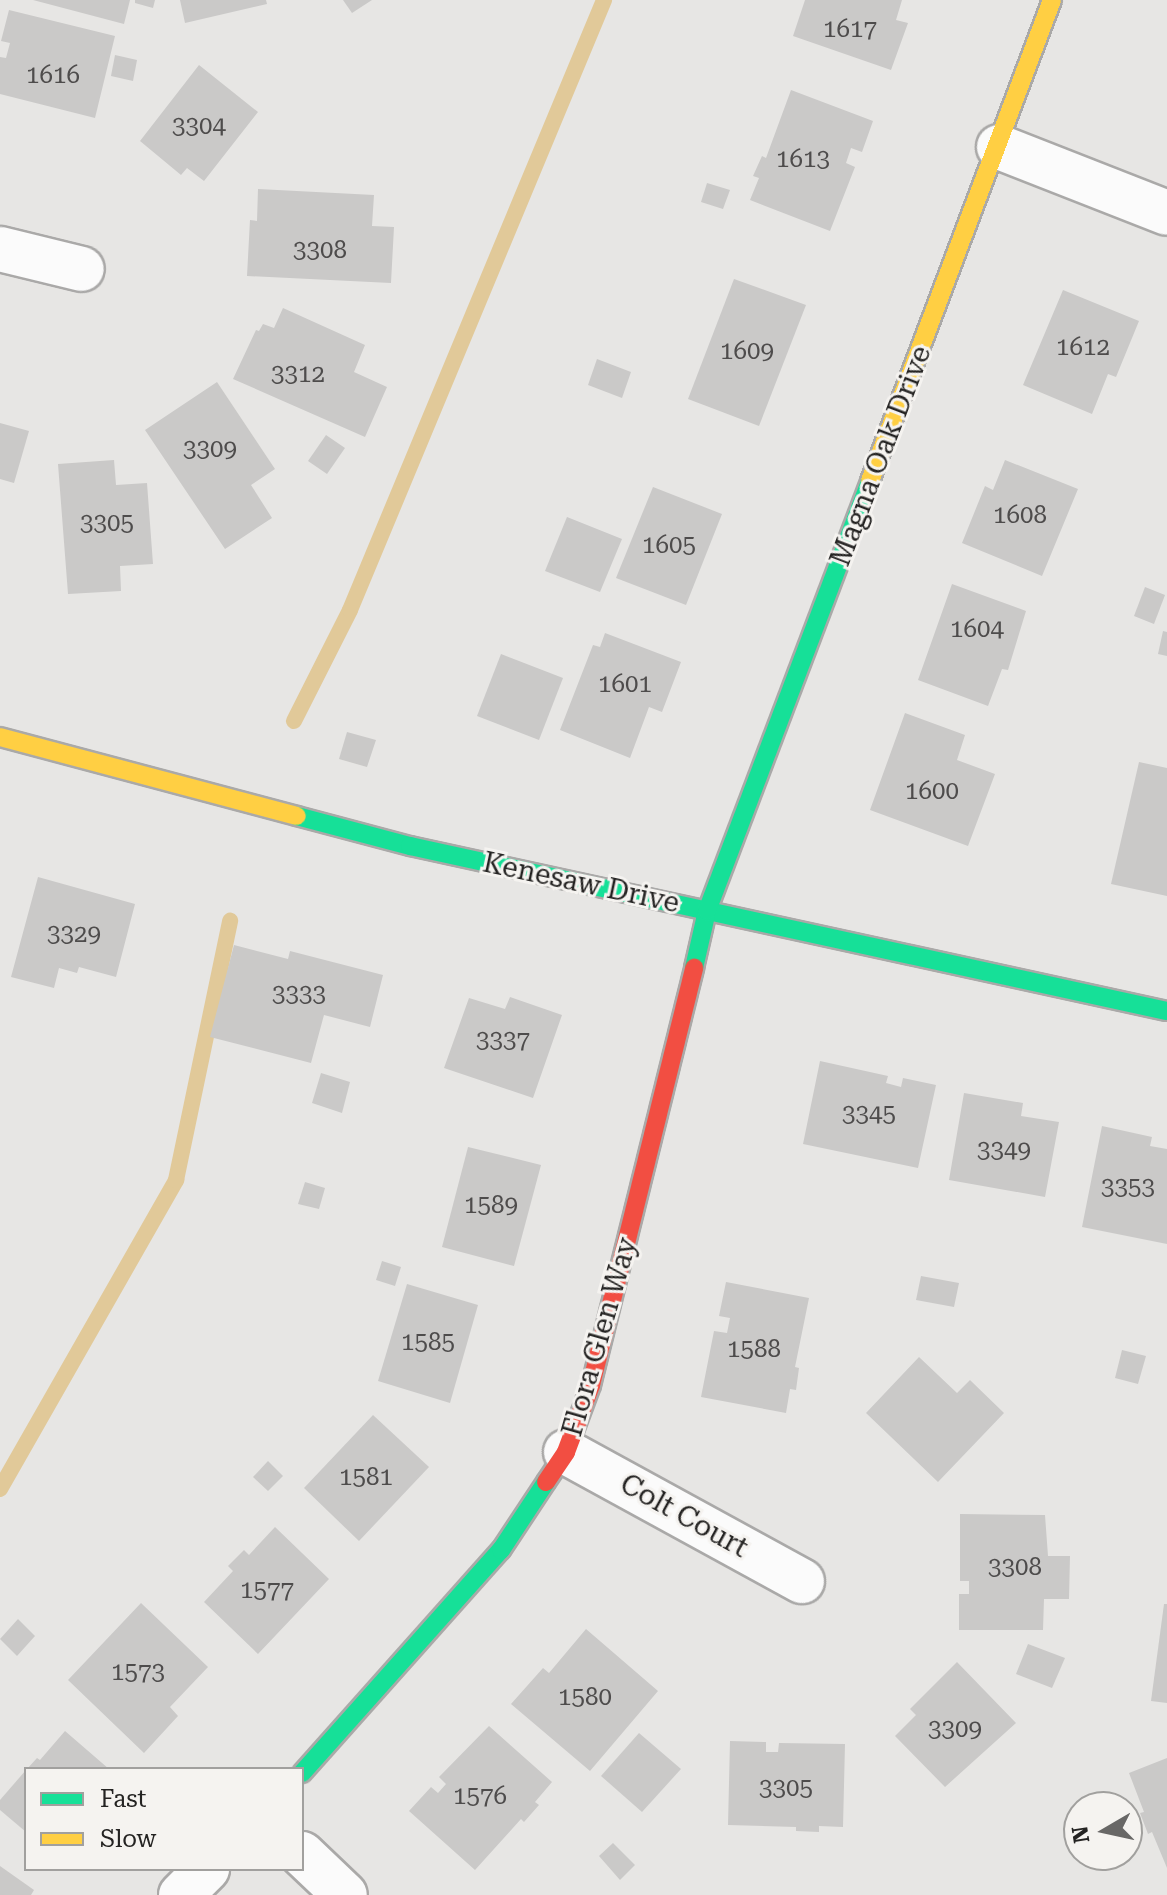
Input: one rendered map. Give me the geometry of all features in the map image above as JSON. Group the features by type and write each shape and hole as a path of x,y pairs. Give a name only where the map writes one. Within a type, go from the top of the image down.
{"street":[{"name":"Magna Oak Drive","path":"707,911 999,147 1052,0"},
{"path":"999,147 1167,213"},
{"path":"0,249 82,269"},
{"name":"Kenesaw Drive","path":"0,737 410,846 1167,1011"},
{"name":"Flora Glen Way","path":"304,1771 501,1550 566,1452 591,1385 707,911"},
{"name":"Colt Court","path":"566,1452 802,1581"},
{"path":"304,1856 345,1895"},
{"path":"181,1895 205,1871"}],"building":[{"path":"33,0 130,0 124,24"},
{"path":"135,0 155,0 153,8 135,3"},
{"path":"180,0 266,0 267,4 185,23"},
{"path":"343,0 372,0 352,13"},
{"path":"805,0 902,0 896,20 908,23 891,70 793,36"},
{"path":"9,10 115,36 95,118 0,94 0,57 6,58 10,43 1,41"},
{"path":"115,55 137,60 133,81 111,76"},
{"path":"199,65 258,112 204,181 187,168 181,175 140,141"},
{"path":"791,90 873,121 862,152 851,148 846,163 855,167 830,231 750,200 759,178 753,176 762,156 766,158"},
{"path":"707,183 730,190 723,209 701,202"},
{"path":"258,189 374,195 372,226 394,227 391,283 247,276 250,220 257,221"},
{"path":"734,279 806,305 759,426 688,399"},
{"path":"1063,290 1139,321 1116,377 1108,374 1092,414 1023,385"},
{"path":"283,308 365,345 354,372 387,387 365,437 233,379 256,330 259,331 263,324 274,328"},
{"path":"597,359 631,372 622,398 588,385"},
{"path":"217,382 275,469 251,485 272,518 225,549 145,430"},
{"path":"0,423 29,431 14,483 0,479"},
{"path":"326,435 345,448 327,474 308,461"},
{"path":"114,460 116,485 147,483 153,564 120,566 121,591 68,594 58,464"},
{"path":"1005,460 1078,489 1042,576 962,543 985,486 993,490"},
{"path":"653,487 722,514 686,605 616,578"},
{"path":"567,517 622,539 600,592 545,571"},
{"path":"952,584 1026,611 1008,670 1002,669 988,706 918,680"},
{"path":"1145,587 1165,595 1154,624 1134,616"},
{"path":"1163,631 1167,632 1167,656 1158,654"},
{"path":"605,633 681,662 662,712 649,707 630,758 560,730 593,645 600,647"},
{"path":"501,654 563,678 539,740 477,716"},
{"path":"905,713 965,735 957,760 995,774 968,846 870,810"},
{"path":"347,732 376,740 367,767 339,759"},
{"path":"1139,762 1167,768 1167,896 1111,884"},
{"path":"38,877 135,904 116,977 79,967 77,973 59,968 54,988 11,977"},
{"path":"234,945 288,959 290,951 383,975 370,1027 324,1015 311,1063 210,1037"},
{"path":"510,997 562,1015 533,1098 444,1068 469,998 505,1009"},
{"path":"820,1061 888,1076 886,1083 901,1087 903,1078 936,1085 918,1168 803,1144"},
{"path":"321,1073 350,1082 342,1113 312,1103"},
{"path":"964,1093 1023,1103 1021,1116 1059,1122 1045,1197 949,1180"},
{"path":"1102,1126 1152,1137 1150,1146 1167,1149 1167,1244 1082,1227"},
{"path":"468,1147 541,1165 514,1266 442,1247"},
{"path":"305,1182 325,1188 319,1209 298,1204"},
{"path":"382,1261 401,1267 395,1286 376,1280"},
{"path":"921,1276 959,1283 954,1307 916,1300"},
{"path":"726,1282 809,1298 795,1367 799,1368 796,1390 790,1389 786,1413 701,1397 714,1331 727,1333 730,1318 719,1316"},
{"path":"407,1284 478,1305 450,1403 378,1381"},
{"path":"1122,1350 1146,1356 1138,1384 1115,1378"},
{"path":"919,1357 957,1393 970,1380 1004,1413 938,1482 866,1413"},
{"path":"373,1415 429,1467 359,1541 304,1488"},
{"path":"268,1461 283,1476 268,1491 253,1477"},
{"path":"960,1514 1045,1515 1048,1556 1070,1556 1069,1599 1044,1599 1043,1630 959,1630 959,1594 969,1594 969,1581 960,1581"},
{"path":"275,1527 329,1579 258,1654 204,1602 233,1571 228,1566 244,1550 249,1555"},
{"path":"141,1603 208,1667 170,1707 178,1716 144,1753 68,1680"},
{"path":"1164,1604 1167,1604 1167,1703 1151,1701"},
{"path":"18,1619 35,1636 17,1656 0,1639"},
{"path":"586,1629 658,1691 590,1771 511,1704 543,1668 549,1673"},
{"path":"1028,1644 1065,1658 1052,1688 1016,1674"},
{"path":"957,1662 1016,1723 945,1787 895,1736 916,1715 910,1709"},
{"path":"489,1726 552,1782 535,1802 539,1805 524,1822 521,1819 475,1870 409,1811 431,1787 438,1793 446,1784 439,1777"},
{"path":"65,1731 107,1767 29,1767 37,1758 40,1760"},
{"path":"639,1733 681,1769 642,1812 601,1776"},
{"path":"730,1741 766,1742 766,1752 778,1752 779,1743 845,1744 843,1827 819,1826 819,1832 796,1831 796,1827 728,1825"},
{"path":"1167,1758 1167,1868 1152,1832 1148,1834 1143,1821 1143,1791 1136,1791 1129,1773"},
{"path":"24,1772 24,1830 0,1810 0,1800"},
{"path":"613,1843 635,1865 620,1880 599,1856"},
{"path":"0,1866 34,1890 31,1895 0,1895"}],"waterway":[{"path":"294,721 350,610 604,0"},
{"path":"0,1489 176,1180 230,921"}],"traffic: fast":[{"path":"694,968 707,911 870,481"},
{"path":"297,816 410,846 1167,1011"},
{"path":"304,1771 501,1550 546,1482"}],"traffic: slow":[{"path":"870,481 1052,0"},
{"path":"0,737 297,816"}],"traffic: jam":[{"path":"546,1482 566,1452 591,1385 694,968"}]}
